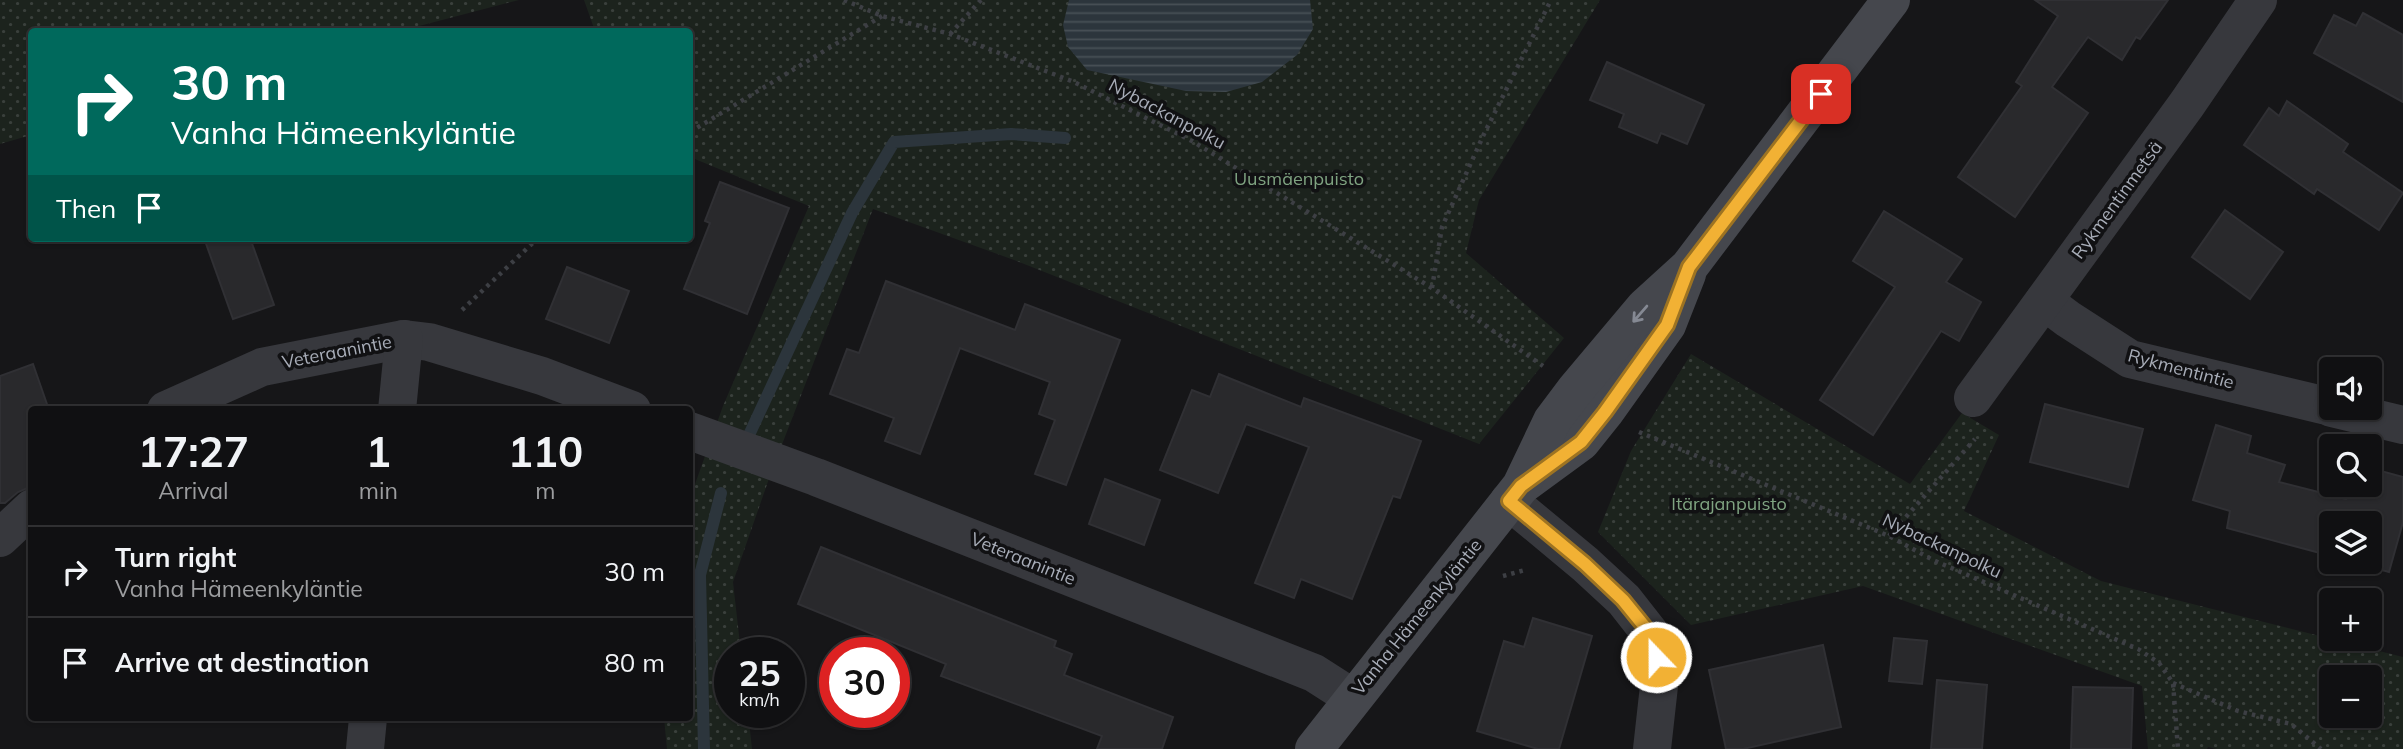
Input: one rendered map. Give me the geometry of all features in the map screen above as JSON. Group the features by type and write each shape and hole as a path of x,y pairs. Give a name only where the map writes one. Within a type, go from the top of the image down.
{"street":[{"name":"Vanha Hämeenkyläntie","path":"1314,749 1515,494 1581,442 1605,412 1667,325 1689,267 1891,0"},
{"name":"Rykmentinmetsä","path":"1977,415 2044,301 2187,104 2258,0"},
{"name":"Rykmentintie","path":"2044,301 2130,359 2319,405"},
{"name":"Veteraanintie","path":"175,406 262,367 416,340 542,376 621,406"},
{"path":"398,406 416,340"},
{"name":"Rykmentintie","path":"2382,420 2403,425"},
{"name":"Veteraanintie","path":"693,432 816,477 1314,673 1353,698"},
{"path":"1515,494 1571,552 1614,591 1653,637 1660,677 1652,749"},
{"path":"0,538 28,512"},
{"path":"365,749 368,721"}],"path":[{"name":"Nybackanpolku","path":"844,0 882,16 950,34 1074,82 1192,141 1432,288 1545,367"},
{"path":"950,34 981,0"},
{"path":"1432,288 1442,228 1484,134 1551,0"},
{"path":"693,130 882,16"},
{"path":"416,340 532,242"},
{"path":"1889,536 1977,415"},
{"name":"Nybackanpolku","path":"1638,431 1889,536 1933,561 2138,649 2159,663 2173,682"},
{"path":"2178,749 2173,682 2238,711 2291,724 2321,749"}],"green space":[{"path":"0,0 519,0 412,28 28,28 28,136 0,144"},
{"name":"Uusmäenpuisto","path":"584,0 1600,0 1479,200 1466,253 1564,338 1479,444 1014,260 873,209 771,473 733,582 739,637 714,637 714,728 750,728 752,749 667,749 664,721 693,721 693,490 723,406 809,206 693,158 693,28 594,28"},
{"name":"Itärajanpuisto","path":"1691,354 1910,484 1962,413 1999,435 1964,511 2101,581 2319,636 2319,651 2379,651 2403,657 2403,749 2148,749 2142,686 1863,586 1691,625 1598,532 1631,451"}],"shaded area":[{"path":"1069,0 1310,0 1313,29 1297,55 1262,82 1226,92 1186,91 1087,70 1068,47 1063,25"}],"building":[{"path":"2035,0 2168,0 2140,39 2136,37 2122,60 2088,37 2052,87 2088,113 2015,217 1958,177 2022,86 2016,82 2058,16"},
{"path":"2363,13 2403,35 2403,102 2314,53 2334,15 2356,26"},
{"path":"1607,62 1704,105 1687,144 1661,133 1657,143 1619,127 1624,114 1590,100"},
{"path":"2287,101 2348,144 2343,152 2403,193 2379,230 2317,189 2314,194 2244,145 2269,108 2279,116"},
{"path":"720,182 789,208 747,314 684,289 710,223 705,221"},
{"path":"2225,210 2283,252 2250,299 2192,257"},
{"path":"1884,211 1962,259 1946,282 1981,302 1959,341 1941,331 1873,435 1820,400 1895,287 1853,261"},
{"path":"205,242 251,242 274,305 233,319"},
{"path":"567,267 629,291 609,343 546,319"},
{"path":"886,281 1015,330 1025,304 1120,340 1066,485 1035,474 1055,420 1039,414 1050,382 960,348 920,454 885,441 894,418 830,394 847,349 859,353"},
{"path":"33,364 48,406 28,406 28,488 5,503 0,503 0,376"},
{"path":"1219,374 1301,407 1304,398 1421,441 1400,498 1393,496 1352,599 1301,579 1294,598 1255,583 1309,447 1246,424 1218,493 1160,470 1192,390 1210,397"},
{"path":"2045,404 2143,429 2128,487 2030,462"},
{"path":"2216,425 2251,436 2247,453 2285,465 2279,482 2319,492 2319,497 2382,497 2382,471 2403,477 2403,522 2389,572 2382,570 2382,511 2319,511 2319,553 2227,528 2230,511 2193,500"},
{"path":"1105,479 1160,500 1144,545 1089,524"},
{"path":"821,547 1056,641 1054,647 1072,654 1064,675 1173,717 1162,749 1097,749 1102,736 941,676 946,664 910,649 910,637 879,637 798,604"},
{"path":"1533,618 1592,636 1559,749 1538,749 1477,731 1504,641 1524,647"},
{"path":"1894,638 1927,641 1922,684 1889,681"},
{"path":"1823,645 1841,727 1743,749 1726,749 1709,670"},
{"path":"1937,680 1987,685 1982,749 1931,749"},
{"path":"2073,687 2133,688 2131,749 2071,749"}],"waterway":[{"path":"749,435 852,213 894,142 1011,134 1065,138"},
{"path":"704,749 700,575 721,493"}],"route":[{"path":"1656,657 1653,637 1623,600 1585,564 1509,501 1521,486 1581,442 1605,412 1667,325 1689,267 1821,94"}]}
